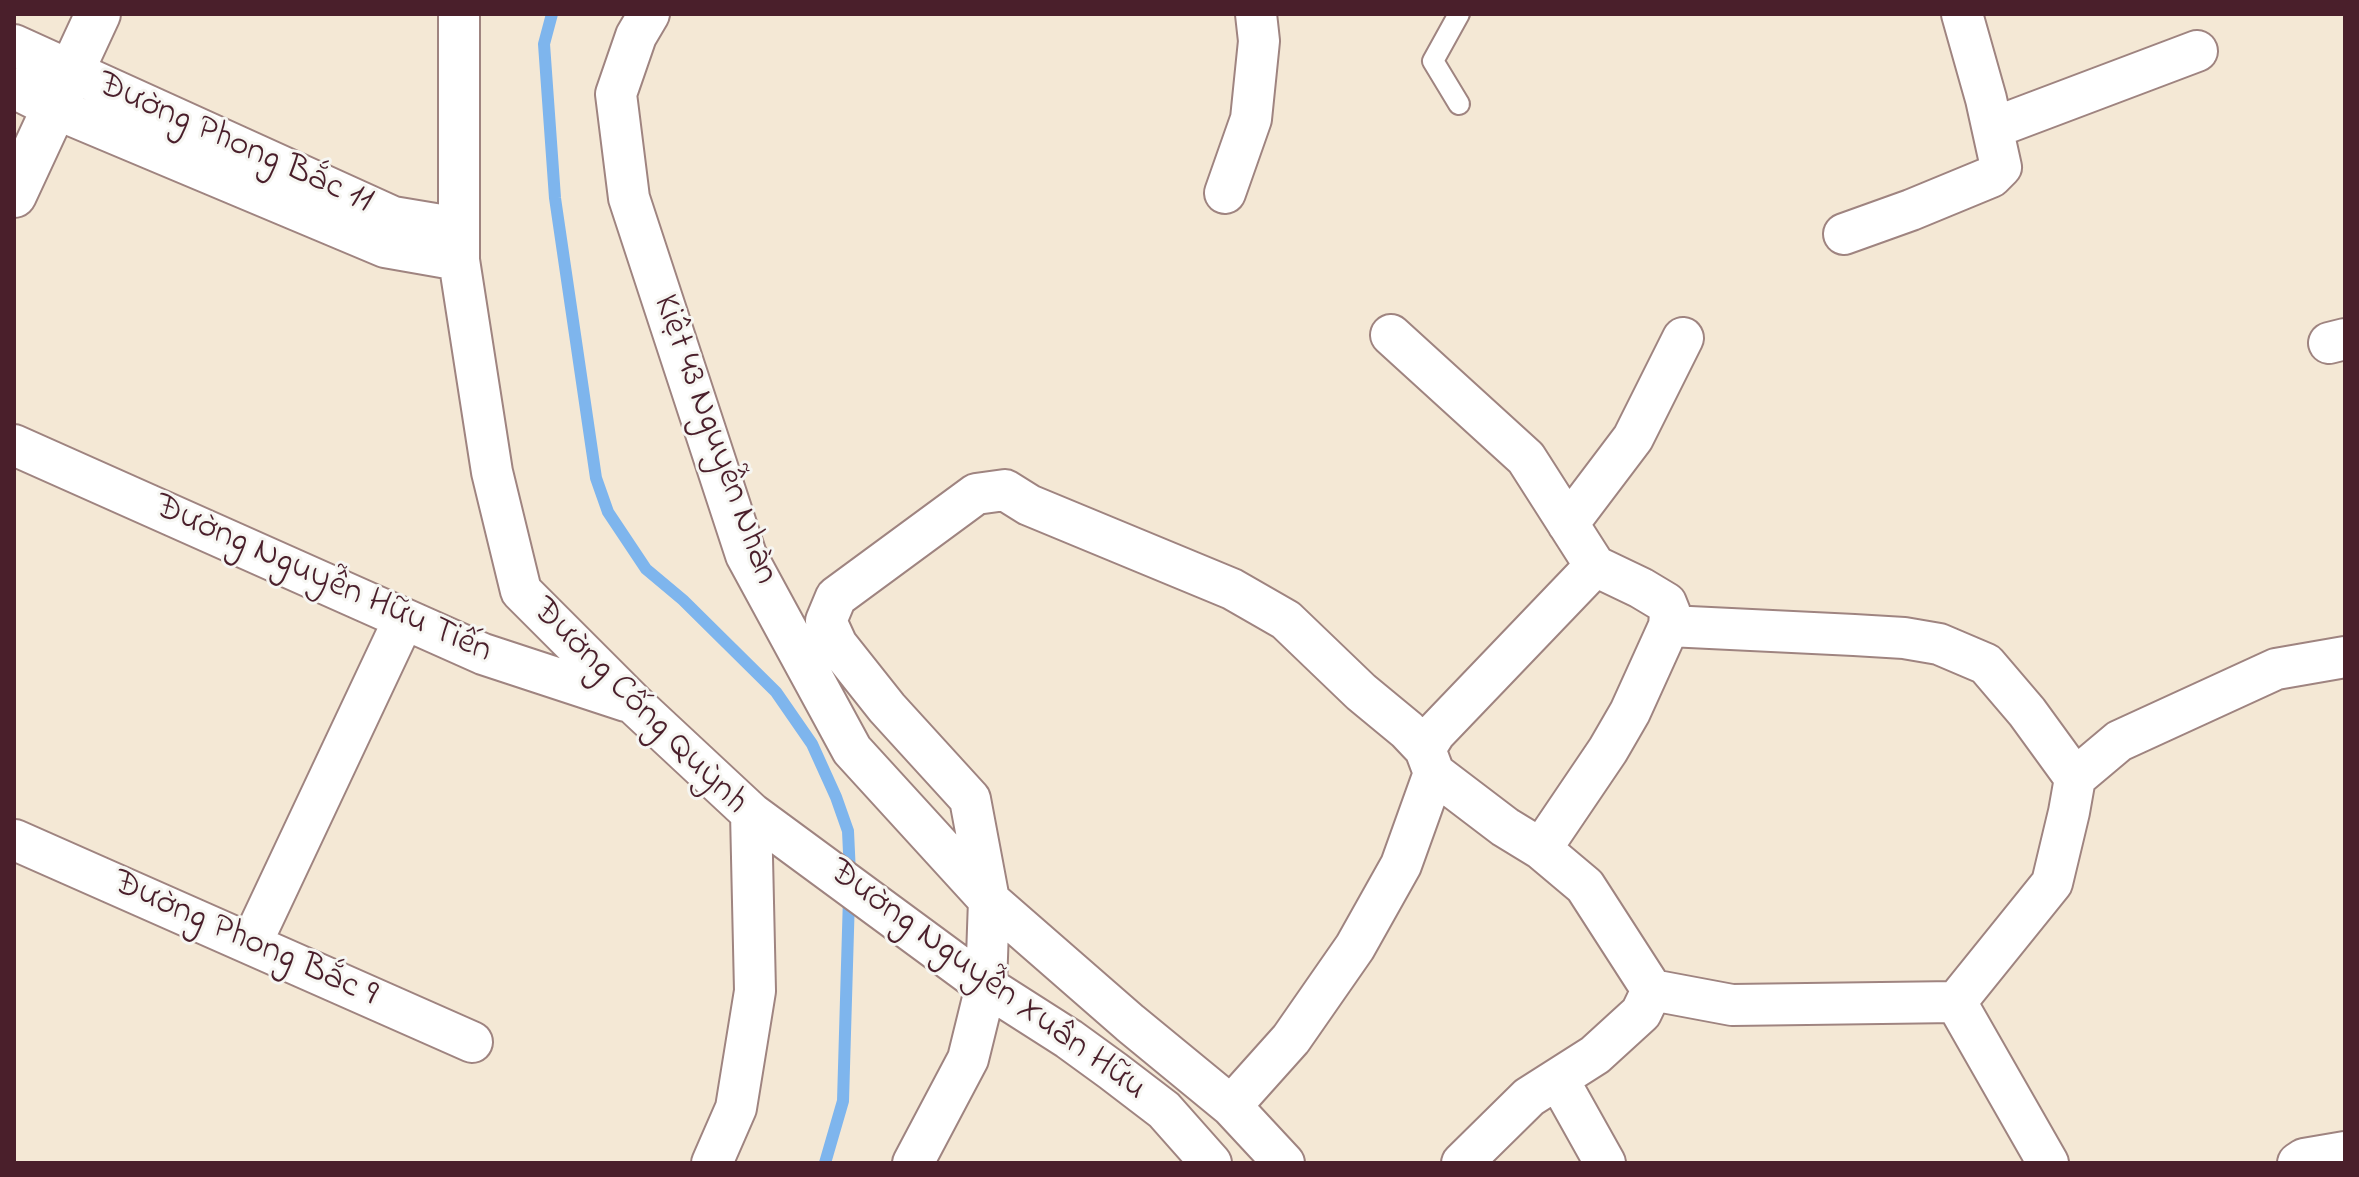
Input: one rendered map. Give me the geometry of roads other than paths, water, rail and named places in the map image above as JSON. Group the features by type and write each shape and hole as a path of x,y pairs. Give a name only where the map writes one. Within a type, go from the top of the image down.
{"street":[{"path":"14,195 98,14"},
{"name":"Đường Cống Quỳnh","path":"459,14 459,244 492,472 521,591 634,704 751,813 755,991 736,1108 712,1163"},
{"name":"Kiệt 43 Nguyễn Nhàn","path":"649,14 636,36 616,94 629,198 746,555 852,750 989,900"},
{"path":"1225,193 1251,119 1259,41 1256,14"},
{"path":"1844,234 1991,177 2001,167 1962,14"},
{"name":"Đường Phong Bắc 11","path":"14,45 63,90"},
{"path":"1993,128 2197,51"},
{"name":"Đường Phong Bắc 11","path":"14,88 63,90 459,244"},
{"path":"1391,335 1526,458 1595,566 1666,603 1670,613 1669,626 1630,712 1541,849"},
{"path":"1568,524 1633,438 1683,338"},
{"name":"Đường Nguyễn Hữu Tiến","path":"14,445 483,654 634,704"},
{"path":"913,1163 968,1059 986,986 989,900 970,799 887,708 837,645 826,621 836,597 976,494 1005,490 1029,505 1232,589 1286,620 1361,692 1407,730 1429,761 1505,827 1541,849 1585,886 1652,990 1732,1005 1956,1002"},
{"path":"1231,1106 1291,1039 1355,947 1401,865 1435,733 1595,566"},
{"path":"251,944 404,619"},
{"path":"1669,626 1904,638 1939,644 1986,664 2027,712 2075,778"},
{"path":"1956,1002 2052,883 2075,778 2119,741 2276,669 2345,657"},
{"name":"Đường Nguyễn Xuân Hữu","path":"751,813 986,986 1069,1039 1164,1110 1211,1163"},
{"name":"Đường Phong Bắc 9","path":"15,840 472,1042"},
{"name":"Đường Nguyễn Xuân Hữu","path":"989,900 1231,1106 1284,1163"},
{"path":"1462,1163 1529,1097 1595,1055 1641,1013 1652,990"},
{"path":"1956,1002 2048,1163"},
{"path":"1558,1079 1605,1163"},
{"path":"2298,1163 2304,1159 2345,1152"}],"lane":[{"path":"1459,14 1433,61 1459,104"}],"waterway":[{"path":"552,14 544,44 555,198 596,478 608,512 646,569 683,600 776,692 812,744 848,831 850,874"},
{"path":"825,1163 843,1101 849,897"}]}
